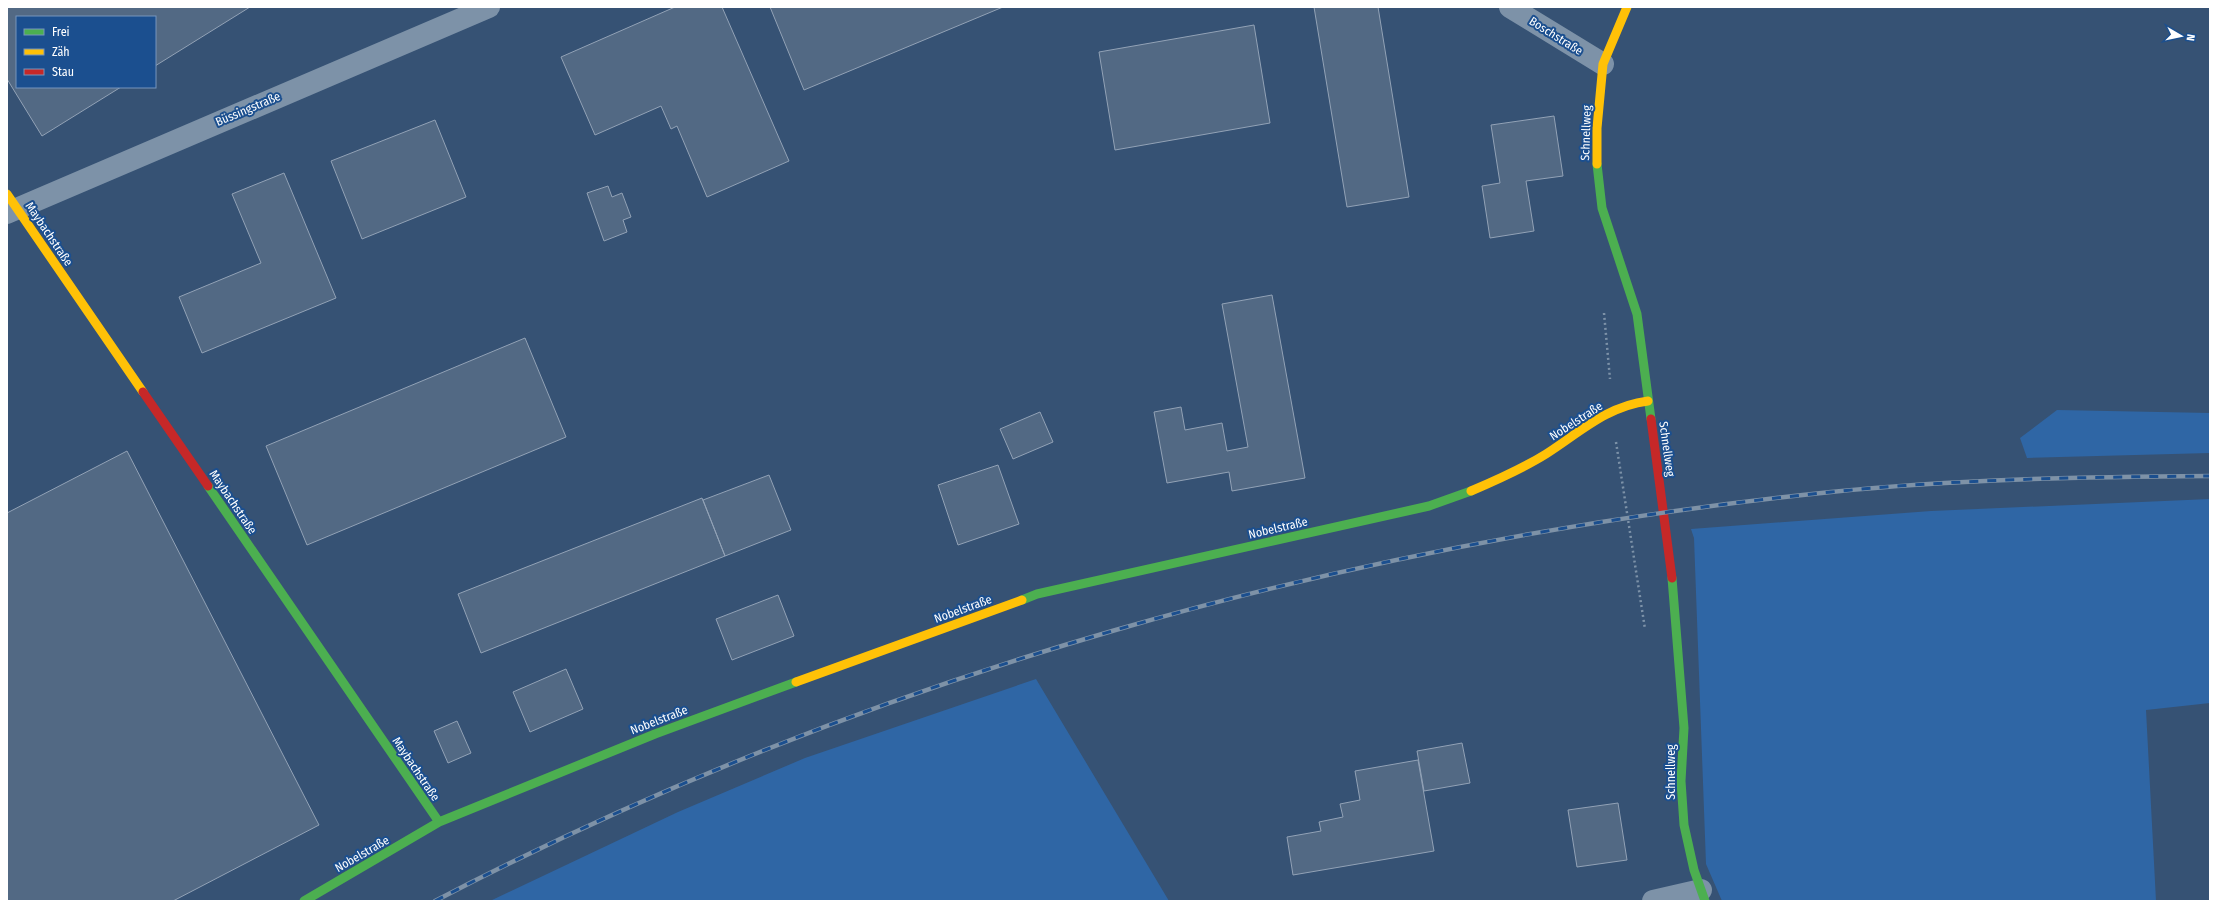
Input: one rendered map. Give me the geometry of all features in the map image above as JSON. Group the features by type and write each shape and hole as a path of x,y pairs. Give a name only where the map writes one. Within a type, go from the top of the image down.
{"street":[{"name":"Büssingstraße","path":"10,205 489,7"},
{"name":"Boschstraße","path":"1510,7 1603,64"},
{"name":"Schnellweg","path":"1627,7 1603,64 1597,128 1597,168 1602,208 1637,314 1668,546 1679,652 1684,728 1681,781 1684,824 1703,895"},
{"name":"Maybachstraße","path":"10,205 438,822"},
{"name":"Nobelstraße","path":"304,901 438,822 655,734 1037,594 1429,506 1472,492 1513,473 1613,411 1623,406 1648,401"},
{"path":"1653,901 1703,895"}],"path":[{"path":"1603,307 1613,411 1646,632"}],"shaded area":[{"path":"2057,410 2210,413 2210,453 2027,458 2020,438"},
{"path":"2210,499 2210,703 2146,710 2156,901 1722,901 1706,864 1694,538 1691,529 1931,511"},
{"path":"1036,679 1169,901 490,901 678,812 805,758"}],"building":[{"path":"7,7 250,7 156,65 156,16 16,16 16,88 119,88 42,136 7,79"},
{"path":"675,7 722,7 789,161 707,197 677,126 671,129 661,106 595,135 561,57"},
{"path":"770,7 1003,7 804,90"},
{"path":"1314,7 1378,7 1409,197 1347,207"},
{"path":"1254,25 1270,123 1115,150 1099,52"},
{"path":"1554,116 1563,176 1526,181 1534,231 1490,238 1482,186 1500,183 1491,125"},
{"path":"435,120 466,197 362,239 331,161"},
{"path":"284,173 336,298 202,353 179,297 261,263 232,194"},
{"path":"608,186 612,197 622,193 631,217 623,220 627,232 604,241 587,193"},
{"path":"1272,295 1305,478 1232,491 1229,472 1167,483 1154,412 1181,407 1185,430 1222,423 1227,451 1248,447 1222,304"},
{"path":"525,338 566,437 307,545 266,446"},
{"path":"1040,412 1053,442 1013,459 1000,429"},
{"path":"127,451 319,825 173,901 7,901 7,513"},
{"path":"998,465 1019,524 958,545 938,485"},
{"path":"769,475 791,530 725,556 703,500"},
{"path":"702,498 725,556 481,653 458,594"},
{"path":"778,595 794,636 732,660 716,619"},
{"path":"566,669 583,709 530,732 513,692"},
{"path":"457,721 471,753 448,763 434,731"},
{"path":"1462,743 1470,783 1424,791 1417,751"},
{"path":"1418,760 1434,851 1293,875 1287,837 1321,831 1319,822 1343,817 1340,804 1360,800 1355,771"},
{"path":"1618,803 1627,860 1577,867 1568,810"}],"railway":[{"path":"435,901 600,821 768,749 940,685 1114,630 1291,584 1469,545 1650,515 1831,492 1973,481 2210,476"}],"traffic: fast":[{"path":"1597,164 1602,208 1637,314 1651,419"},
{"path":"208,486 439,822"},
{"path":"1022,600 1037,594 1429,506 1471,491"},
{"path":"1672,578 1684,728 1681,781 1684,825 1694,870 1705,901"},
{"path":"304,901 439,822 655,734 796,682"}],"traffic: slow":[{"path":"1597,164 1597,128 1603,64 1627,7"},
{"path":"7,194 143,392"},
{"path":"1471,491 1509,474 1546,454 1606,414 1619,408 1648,401"},
{"path":"796,682 1022,600"}],"traffic: jam":[{"path":"143,392 208,486"},
{"path":"1651,419 1672,578"}]}
